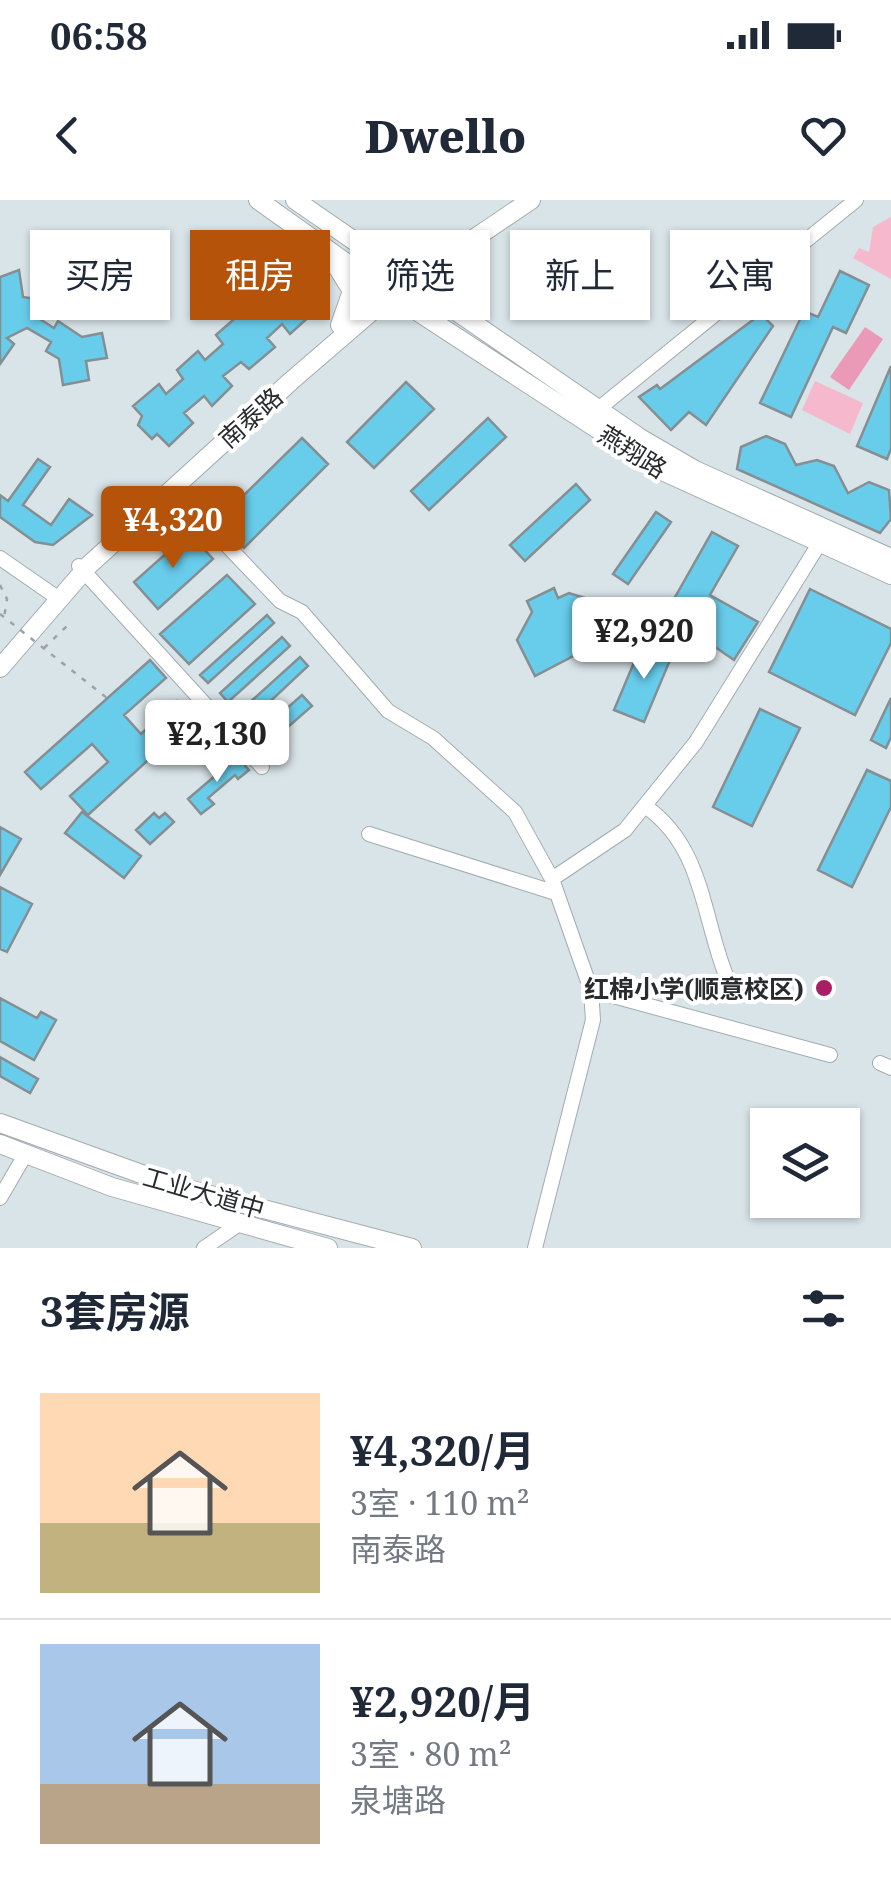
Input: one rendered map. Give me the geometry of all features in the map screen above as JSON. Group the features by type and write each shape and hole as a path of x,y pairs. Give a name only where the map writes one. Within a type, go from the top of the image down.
{"main road":[{"name":"燕翔路","path":"258,200 301,230"},
{"name":"燕翔路","path":"295,200 350,239"},
{"name":"南泰路","path":"473,230 514,200"},
{"name":"南泰路","path":"488,230 531,200"},
{"name":"燕翔路","path":"330,251 349,265"},
{"path":"330,260 352,292 340,325"},
{"name":"南泰路","path":"0,668 81,569 350,318"},
{"name":"南泰路","path":"0,656 52,594 357,320"},
{"name":"燕翔路","path":"433,320 660,470 891,576"},
{"name":"燕翔路","path":"470,321 597,410 695,470 891,558"},
{"name":"工业大道中","path":"0,1123 172,1184 357,1241 412,1248"},
{"path":"0,1144 94,1181 328,1248"}],"street":[{"path":"597,410 856,200"},
{"path":"172,488 280,600 302,612 388,711 433,738 515,812 554,886 591,990 593,1020 535,1248"},
{"path":"554,886 625,830 696,742 819,544"},
{"path":"0,558 52,594"},
{"path":"81,569 262,767"},
{"path":"644,806 667,824 691,860 726,978"},
{"path":"368,834 554,886"},
{"path":"591,990 830,1055"},
{"path":"0,1198 25,1155"},
{"path":"204,1248 238,1224"}],"path":[{"path":"0,585 7,599 2,616 108,698"},
{"path":"44,648 69,624"}],"shaded area":[{"path":"891,217 891,279 853,258 859,248 869,252 873,227"},
{"path":"865,327 883,339 849,390 830,377"},
{"path":"815,381 863,403 850,434 802,410"}],"building":[{"path":"19,270 23,297 30,298 30,320 41,320 54,328 58,321 82,337 102,333 107,358 86,361 89,380 63,385 59,359 46,351 51,342 27,328 7,338 14,344 0,364 0,277"},
{"path":"840,271 869,285 846,333 833,327 791,417 760,403 800,320 810,320 810,314 818,317"},
{"path":"233,320 305,320 290,334 282,324 267,338 275,347 249,369 241,362 223,376 232,386 212,406 204,396 184,413 193,423 169,446 157,434 152,439 138,425 142,416 133,406 159,384 166,394 183,379 177,370 198,351 205,360 223,344 216,335"},
{"path":"753,320 767,320 773,326 706,425 689,412 671,430 639,397 657,385 660,389"},
{"path":"891,366 891,449 887,459 857,446"},
{"path":"406,382 434,409 374,468 347,442"},
{"path":"488,418 506,437 429,510 411,491"},
{"path":"766,436 785,444 796,465 817,460 834,466 848,493 869,482 889,490 891,519 880,533 737,469 741,447"},
{"path":"302,438 328,464 244,548 209,512 229,492 238,501"},
{"path":"38,459 50,467 23,505 51,525 69,499 92,515 53,545 35,542 0,517 0,495 8,501"},
{"path":"576,484 590,500 525,561 510,545"},
{"path":"656,512 671,522 628,584 613,574"},
{"path":"712,532 738,546 710,595 758,622 734,660 666,613"},
{"path":"189,533 213,559 158,609 134,582"},
{"path":"227,575 255,604 189,664 160,634"},
{"path":"554,588 558,598 569,593 585,598 606,639 535,676 517,640 532,612 527,601"},
{"path":"810,589 891,629 891,643 855,715 769,672"},
{"path":"267,615 274,623 208,683 200,675"},
{"path":"282,637 290,646 228,702 220,693"},
{"path":"643,641 673,653 644,722 614,710"},
{"path":"300,657 308,666 246,724 237,714"},
{"path":"150,660 166,678 124,715 141,734 177,701 193,719 88,815 70,796 108,762 92,744 41,789 25,772"},
{"path":"302,695 312,706 265,747 255,736"},
{"path":"891,698 891,737 886,748 871,740"},
{"path":"760,709 800,728 752,826 713,807"},
{"path":"237,757 249,770 238,779 235,775 208,798 214,804 201,814 188,799"},
{"path":"867,770 891,781 891,807 852,887 818,870"},
{"path":"82,812 141,856 124,878 65,833"},
{"path":"154,813 159,818 165,813 174,822 150,844 136,830"},
{"path":"0,827 21,839 0,875"},
{"path":"0,887 32,904 7,952 0,949"},
{"path":"0,998 37,1018 41,1012 56,1020 34,1060 0,1041"},
{"path":"0,1057 38,1079 30,1093 0,1076"}],"place":[{"name":"红棉小学(顺意校区)","path":"824,988"}]}
